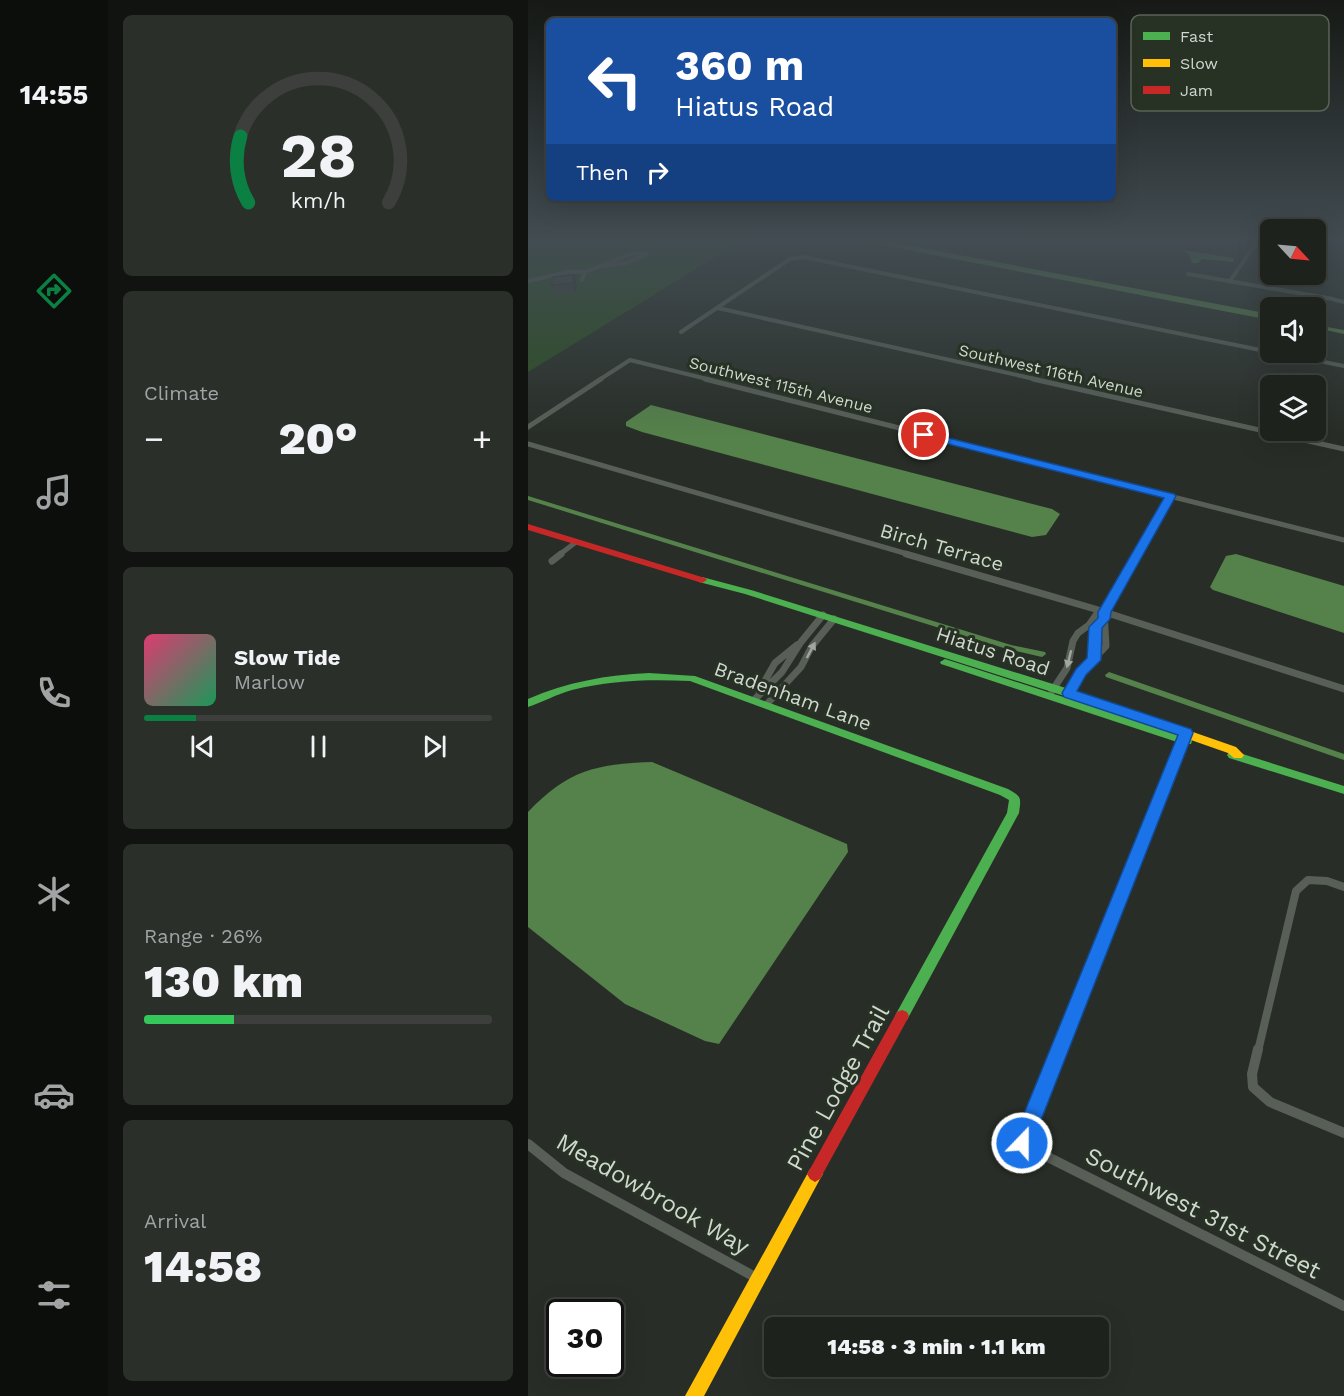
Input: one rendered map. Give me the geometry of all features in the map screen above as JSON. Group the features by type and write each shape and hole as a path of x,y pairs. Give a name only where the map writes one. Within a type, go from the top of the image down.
{"street":[{"path":"681,332 722,305"},
{"path":"1038,305 1260,349"},
{"name":"Southwest 116th Avenue","path":"718,308 1344,449"},
{"name":"Southwest 115th Avenue","path":"528,427 630,360 1344,540"},
{"path":"1326,362 1344,366"},
{"name":"Birch Terrace","path":"528,444 1104,615 1344,689"},
{"path":"1094,660 1096,627 1170,496"},
{"name":"Hiatus Road","path":"528,527 747,592 826,620 1232,750 1238,755 1344,790"},
{"path":"552,561 576,542"},
{"path":"1052,692 1067,668 1073,641 1078,633 1089,625 1096,615 1104,615"},
{"path":"1066,697 1081,672 1106,646 1104,615"},
{"path":"754,700 773,668 786,653 826,620"},
{"path":"766,705 801,667 826,620"},
{"path":"1078,633 1094,635"},
{"path":"754,700 783,670 801,642"},
{"path":"773,668 794,674"},
{"name":"Bradenham Lane","path":"528,703 551,691 578,682 619,675 691,678 1004,792 1015,798"},
{"name":"Southwest 31st Street","path":"1184,736 1022,1143 1344,1306"},
{"name":"Pine Lodge Trail","path":"694,1396 1013,813 1015,798"},
{"path":"1344,887 1327,881 1308,880 1296,891 1252,1074 1253,1087 1270,1102 1344,1133"},
{"name":"Meadowbrook Way","path":"528,1144 564,1173 757,1278"}],"shaded area":[{"path":"528,305 637,305 528,372"},
{"path":"1193,305 1223,305 1260,312 1260,318"},
{"path":"651,405 1052,509 1060,514 1046,535 1032,537 626,426 626,422"},
{"path":"1236,554 1344,586 1344,633 1213,590 1210,587 1226,556"},
{"path":"652,762 847,844 848,852 719,1044 705,1041 625,1004 528,927 528,812 556,787 584,772 615,765"}],"waterway":[{"path":"1326,329 1344,332"},
{"path":"528,498 1010,647 1042,654"},
{"path":"1109,675 1344,757"}],"traffic: fast":[{"path":"702,580 748,592 1081,697"},
{"path":"945,662 1187,741"},
{"path":"528,703 568,688 608,679 649,676 691,678 1004,792 1015,798 1013,813 902,1016"},
{"path":"1233,755 1344,790"}],"traffic: slow":[{"path":"1081,697 1232,750 1238,755"},
{"path":"694,1396 815,1174"}],"traffic: jam":[{"path":"528,527 702,580"},
{"path":"815,1174 902,1016"}],"route":[{"path":"924,435 1170,496 1104,612 1104,619 1096,627 1094,660 1087,664 1069,693 1186,733 1022,1143"}]}
